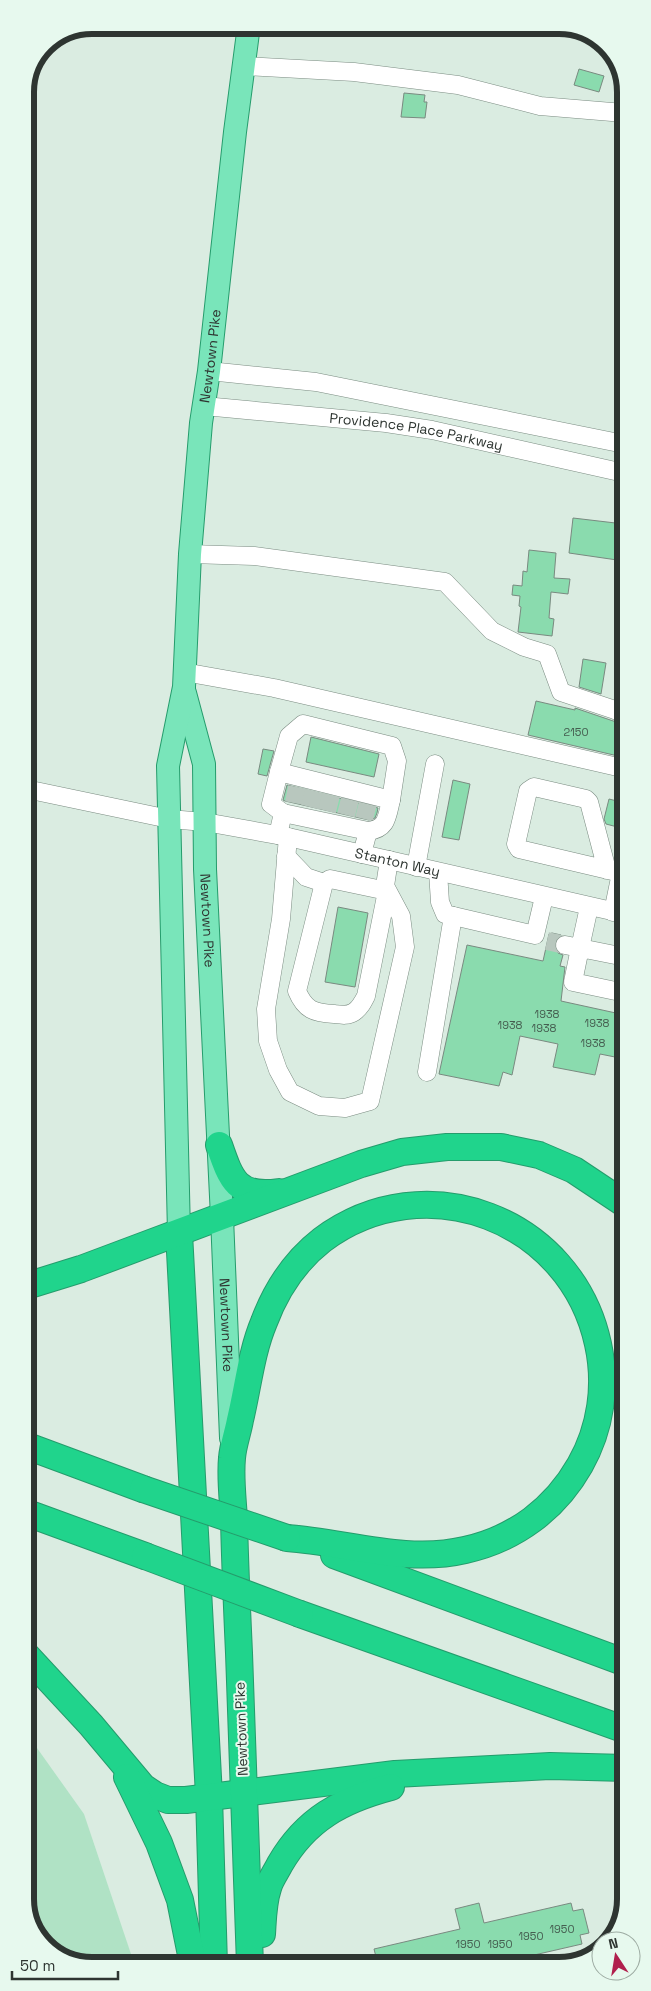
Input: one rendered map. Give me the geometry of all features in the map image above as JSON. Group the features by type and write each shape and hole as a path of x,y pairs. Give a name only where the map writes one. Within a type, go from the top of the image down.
{"highway":[{"path":"219,1145 231,1176 238,1185 246,1190 266,1194 292,1190"},
{"path":"34,1284 81,1269 292,1190 402,1152 447,1147 501,1147 539,1155 574,1170 617,1199"},
{"path":"232,1456 251,1363 262,1326 276,1294 297,1265 321,1241 349,1224 374,1213 400,1207 428,1205 457,1207 504,1223 524,1233 544,1248 573,1282 588,1310 597,1339 602,1366 602,1395 597,1425 589,1449 574,1475 558,1497 540,1515 518,1530 489,1543 462,1551 390,1553 308,1539 287,1538"},
{"name":"Newtown Pike","path":"179,1233 209,1796 214,1957"},
{"path":"34,1449 287,1538 617,1660"},
{"name":"Newtown Pike","path":"232,1456 250,1957"},
{"path":"34,1516 300,1614 617,1727"},
{"path":"34,1664 91,1725 143,1787 155,1796 168,1800 243,1793 395,1774 550,1766 617,1768"},
{"path":"118,1759 159,1843 180,1900 191,1957"},
{"path":"262,1957 263,1916 268,1887 294,1842 309,1826 327,1812 346,1801 368,1793 452,1772"}],"main road":[{"name":"Newtown Pike","path":"179,1233 168,766 184,679 190,554 204,406 248,34"},
{"name":"Newtown Pike","path":"184,679 204,764 204,869 219,1145 232,1456"}],"street":[{"path":"243,66 354,72 458,85 540,106 617,112"},
{"name":"Providence Place Parkway","path":"209,371 316,382 617,443"},
{"name":"Providence Place Parkway","path":"204,406 386,423 432,430 617,471"},
{"path":"190,554 254,556 445,582 492,631 524,647 547,654 561,692 617,712"},
{"path":"184,679 274,688 617,767"},
{"path":"303,724 392,746 397,762 391,800 385,822 378,830 366,816 348,808 329,803 301,799 271,804 289,736 303,724"},
{"path":"416,867 435,764"},
{"path":"279,772 301,799 329,803 348,808 366,816"},
{"path":"617,866 591,806 586,799 534,787 530,788 516,844 519,849 617,871"},
{"name":"Stanton Way","path":"34,792 169,819 204,822 283,836 617,913"},
{"path":"301,799 283,836 286,856 281,919 266,1009 268,1040 278,1070 290,1092 319,1106 345,1108 370,1101 405,947 401,916 385,886 390,860"},
{"path":"366,816 391,800"},
{"path":"362,854 366,816"},
{"path":"286,856 306,877 324,883"},
{"path":"438,872 440,902 445,914 541,938 544,896"},
{"path":"330,879 387,891 366,996 359,1007 352,1013 345,1015 318,1013 308,1008 300,1000 297,991 324,883 330,879"},
{"path":"589,907 573,946 573,982 617,991"},
{"path":"427,1072 453,916"},
{"path":"573,946 617,955"}],"green space":[{"path":"34,1744 84,1814 132,1957 88,1957 73,1954 57,1945 48,1937 40,1925 34,1907"}],"building":[{"path":"579,69 604,76 599,92 574,85"},
{"path":"404,93 425,95 424,102 427,102 425,118 401,117"},
{"path":"573,518 617,523 617,560 569,553"},
{"path":"529,550 556,553 554,578 570,579 568,594 551,592 549,618 554,619 552,636 518,632 521,607 519,606 520,596 512,595 513,585 522,586 523,571 527,572"},
{"path":"583,659 606,663 601,694 579,687"},
{"path":"536,701 575,710 575,708 617,722 617,756 528,735"},
{"path":"311,737 379,754 374,777 306,762"},
{"path":"263,749 274,751 267,776 258,774"},
{"path":"453,780 470,784 459,840 442,837"},
{"path":"287,785 378,808 377,813 375,818 369,820 285,801 283,800"},
{"path":"609,799 617,801 617,827 606,824 604,819"},
{"path":"338,907 368,913 355,987 325,982"},
{"path":"549,934 561,935 555,943 558,953 563,955 560,966 565,967 561,1001 617,1013 617,1057 600,1054 595,1075 553,1067 558,1044 520,1036 512,1075 503,1072 499,1086 439,1074 467,945 543,961"},
{"path":"479,1903 484,1923 571,1903 573,1911 583,1909 589,1933 580,1935 582,1944 525,1957 376,1957 374,1949 460,1929 455,1909"}],"tunnel":[{"path":"294,803 297,787"},
{"path":"310,807 314,791"},
{"path":"327,811 331,795"},
{"path":"346,815 350,799"},
{"path":"364,819 368,803"},
{"path":"547,941 565,945"}]}
